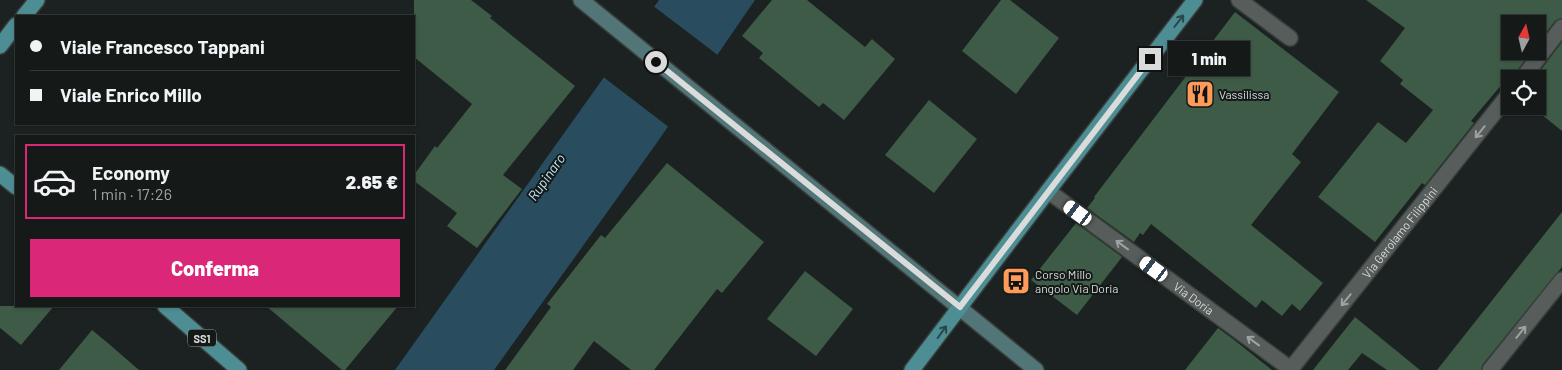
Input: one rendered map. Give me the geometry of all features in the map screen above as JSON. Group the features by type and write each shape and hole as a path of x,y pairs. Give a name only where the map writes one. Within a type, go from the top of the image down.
{"main road":[{"path":"25,15 36,0"},
{"path":"581,0 1036,370"},
{"path":"912,370 1195,0"},
{"path":"0,46 15,26"},
{"path":"0,174 15,186"},
{"name":"SS1","path":"166,307 240,370"}],"street":[{"path":"1239,0 1290,38"},
{"path":"1529,70 1562,27"},
{"name":"Via Gerolamo Filippini","path":"1291,370 1501,104"},
{"name":"Via Doria","path":"1048,190 1291,370"},
{"path":"1490,370 1562,280"}],"water":[{"name":"Rupinaro","path":"659,0 755,0 656,144 494,370 395,370"}],"pier":[{"path":"652,5 719,56 670,128 602,76"}],"building":[{"path":"414,0 471,0 492,16 490,18 575,86 503,175 522,189 477,248 447,226 457,213 415,182 415,174 435,146 437,148 472,104 415,58"},
{"path":"772,0 807,0 865,47 872,39 895,59 844,120 823,103 819,107 759,58 763,53 742,36"},
{"path":"1001,0 1010,0 1059,38 1016,94 962,51"},
{"path":"1366,0 1562,0 1562,18 1555,21 1546,33 1546,15 1501,15 1501,60 1525,60 1517,70 1501,70 1501,85 1471,121 1474,123 1425,185 1422,183 1375,242 1318,197 1378,122 1406,143 1433,110 1400,84 1403,80 1380,61 1405,28"},
{"path":"1235,12 1339,92 1292,154 1301,162 1251,225 1323,283 1300,311 1292,304 1282,316 1262,300 1256,308 1151,224 1143,235 1140,233 1134,242 1087,208"},
{"path":"1562,42 1562,131 1542,115 1546,115 1546,70 1541,70"},
{"path":"929,100 977,139 934,193 885,155"},
{"path":"667,163 764,242 722,293 717,289 654,370 631,370 594,341 573,370 505,370 551,307 547,304 601,235 605,238"},
{"path":"1562,212 1562,267 1483,364 1481,370 1437,370"},
{"path":"1076,223 1122,257 1077,315 1031,280"},
{"path":"805,271 853,309 816,356 767,319"},
{"path":"0,306 53,307 21,345 0,328"},
{"path":"267,307 397,307 345,370 342,370"},
{"path":"1355,317 1420,370 1387,370 1362,353 1348,370 1313,370"},
{"path":"1218,328 1233,339 1272,370 1185,370"},
{"path":"92,330 109,344 139,370 59,370"}],"place":[{"name":"Vassilissa","path":"1200,94"},
{"name":"Corso Millo angolo Via Doria","path":"1016,281"}],"route":[{"path":"656,62 960,307 1150,59"}]}
